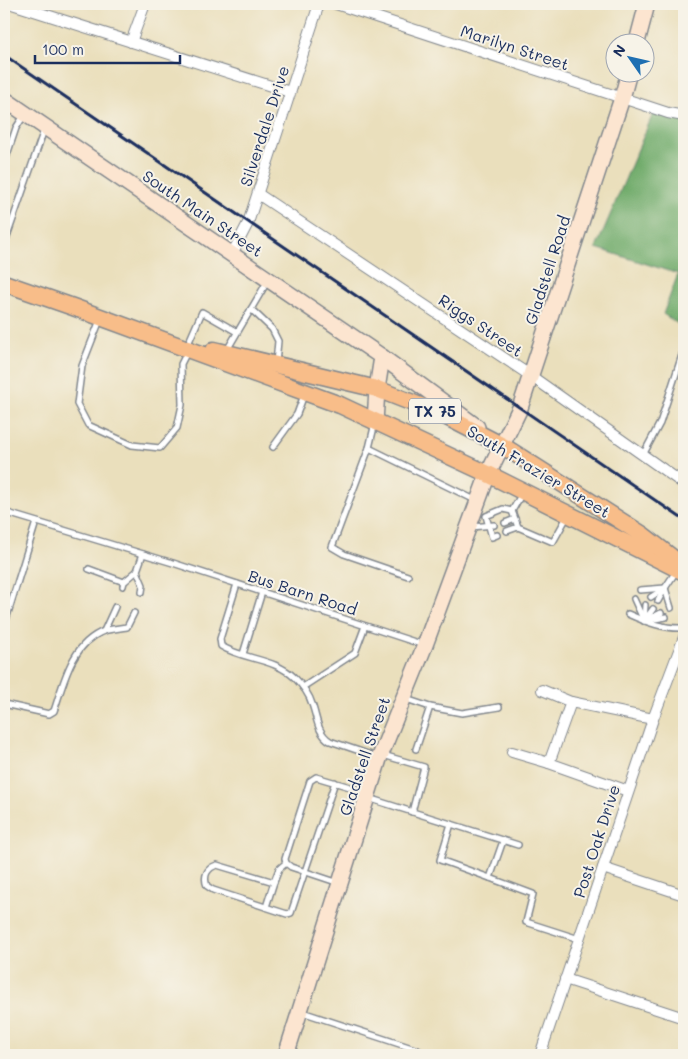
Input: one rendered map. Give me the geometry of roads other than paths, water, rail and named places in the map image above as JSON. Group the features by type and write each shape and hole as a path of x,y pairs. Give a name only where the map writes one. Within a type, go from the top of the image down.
{"main road":[{"name":"South Frazier Street","path":"4,283 151,336 376,389 441,414 503,446 643,535 682,569"},
{"name":"South Frazier Street","path":"189,346 305,393 340,405 488,474 682,569"}],"street":[{"path":"12,4 290,92"},
{"path":"131,42 145,4"},
{"name":"Silverdale Drive","path":"232,254 248,223 319,4"},
{"name":"Marilyn Street","path":"336,4 668,113 684,116"},
{"path":"640,32 647,4"},
{"name":"Gladstell Road","path":"488,474 520,408 626,82"},
{"name":"South Main Street","path":"4,100 382,357 503,446"},
{"name":"Riggs Street","path":"258,194 531,376 684,484"},
{"path":"375,422 376,389 382,357"},
{"name":"Gladstell Street","path":"286,1055 380,756 425,645 488,474"},
{"name":"Post Oak Drive","path":"540,1055 628,791 684,637"},
{"path":"542,690 572,702 653,719"},
{"path":"549,763 572,702"},
{"path":"512,752 628,791"},
{"path":"603,868 684,895"},
{"path":"565,979 684,1018"}],"lane":[{"path":"4,164 16,128 25,114"},
{"path":"4,245 45,127"},
{"path":"225,352 268,279"},
{"path":"251,309 272,329 278,341 276,364"},
{"path":"101,317 82,366 76,404 88,425 132,445 160,448 177,428 182,405 181,364 202,312 237,332"},
{"path":"643,455 660,423 684,349"},
{"path":"273,447 297,414 305,393"},
{"path":"375,422 368,448 332,547 344,554 408,576"},
{"path":"368,448 478,501"},
{"path":"518,527 512,511 523,491"},
{"path":"497,535 492,537 492,526 486,516 503,509 512,511"},
{"name":"Bus Barn Road","path":"4,512 173,563 425,645"},
{"path":"507,531 518,527 553,542 569,514"},
{"path":"505,523 515,519"},
{"path":"4,626 36,522"},
{"path":"468,527 492,526"},
{"path":"89,569 123,584 137,571 143,554"},
{"path":"658,601 665,588 682,569"},
{"path":"137,571 143,585 142,592"},
{"path":"237,584 220,643 224,648 281,668 292,674 312,702 321,732 327,739 380,756 424,767 412,812"},
{"path":"640,590 665,588"},
{"path":"645,594 665,588"},
{"path":"651,597 665,588"},
{"path":"665,588 668,607"},
{"path":"243,654 262,592"},
{"path":"634,599 644,621"},
{"path":"640,602 644,621"},
{"path":"644,621 646,605"},
{"path":"104,631 115,608"},
{"path":"644,621 653,610"},
{"path":"4,704 49,714 54,712 73,660 81,647 104,631 127,627 134,613"},
{"path":"628,614 671,629 684,628"},
{"path":"644,621 663,615"},
{"path":"303,687 355,653 365,626"},
{"path":"403,698 430,707 462,713 499,708"},
{"path":"416,749 430,707"},
{"path":"340,883 291,867 286,863 285,859 310,781 316,777 335,782 412,812 518,845"},
{"path":"274,882 220,865 210,868 206,874 207,886 213,890 266,908 287,914 291,913 335,782"},
{"path":"451,824 440,860 533,894 526,922 579,939"},
{"path":"490,878 503,840"},
{"path":"266,908 279,869 286,863"},
{"path":"299,1012 418,1050"}],"railway":[{"path":"4,55 684,520"}]}
